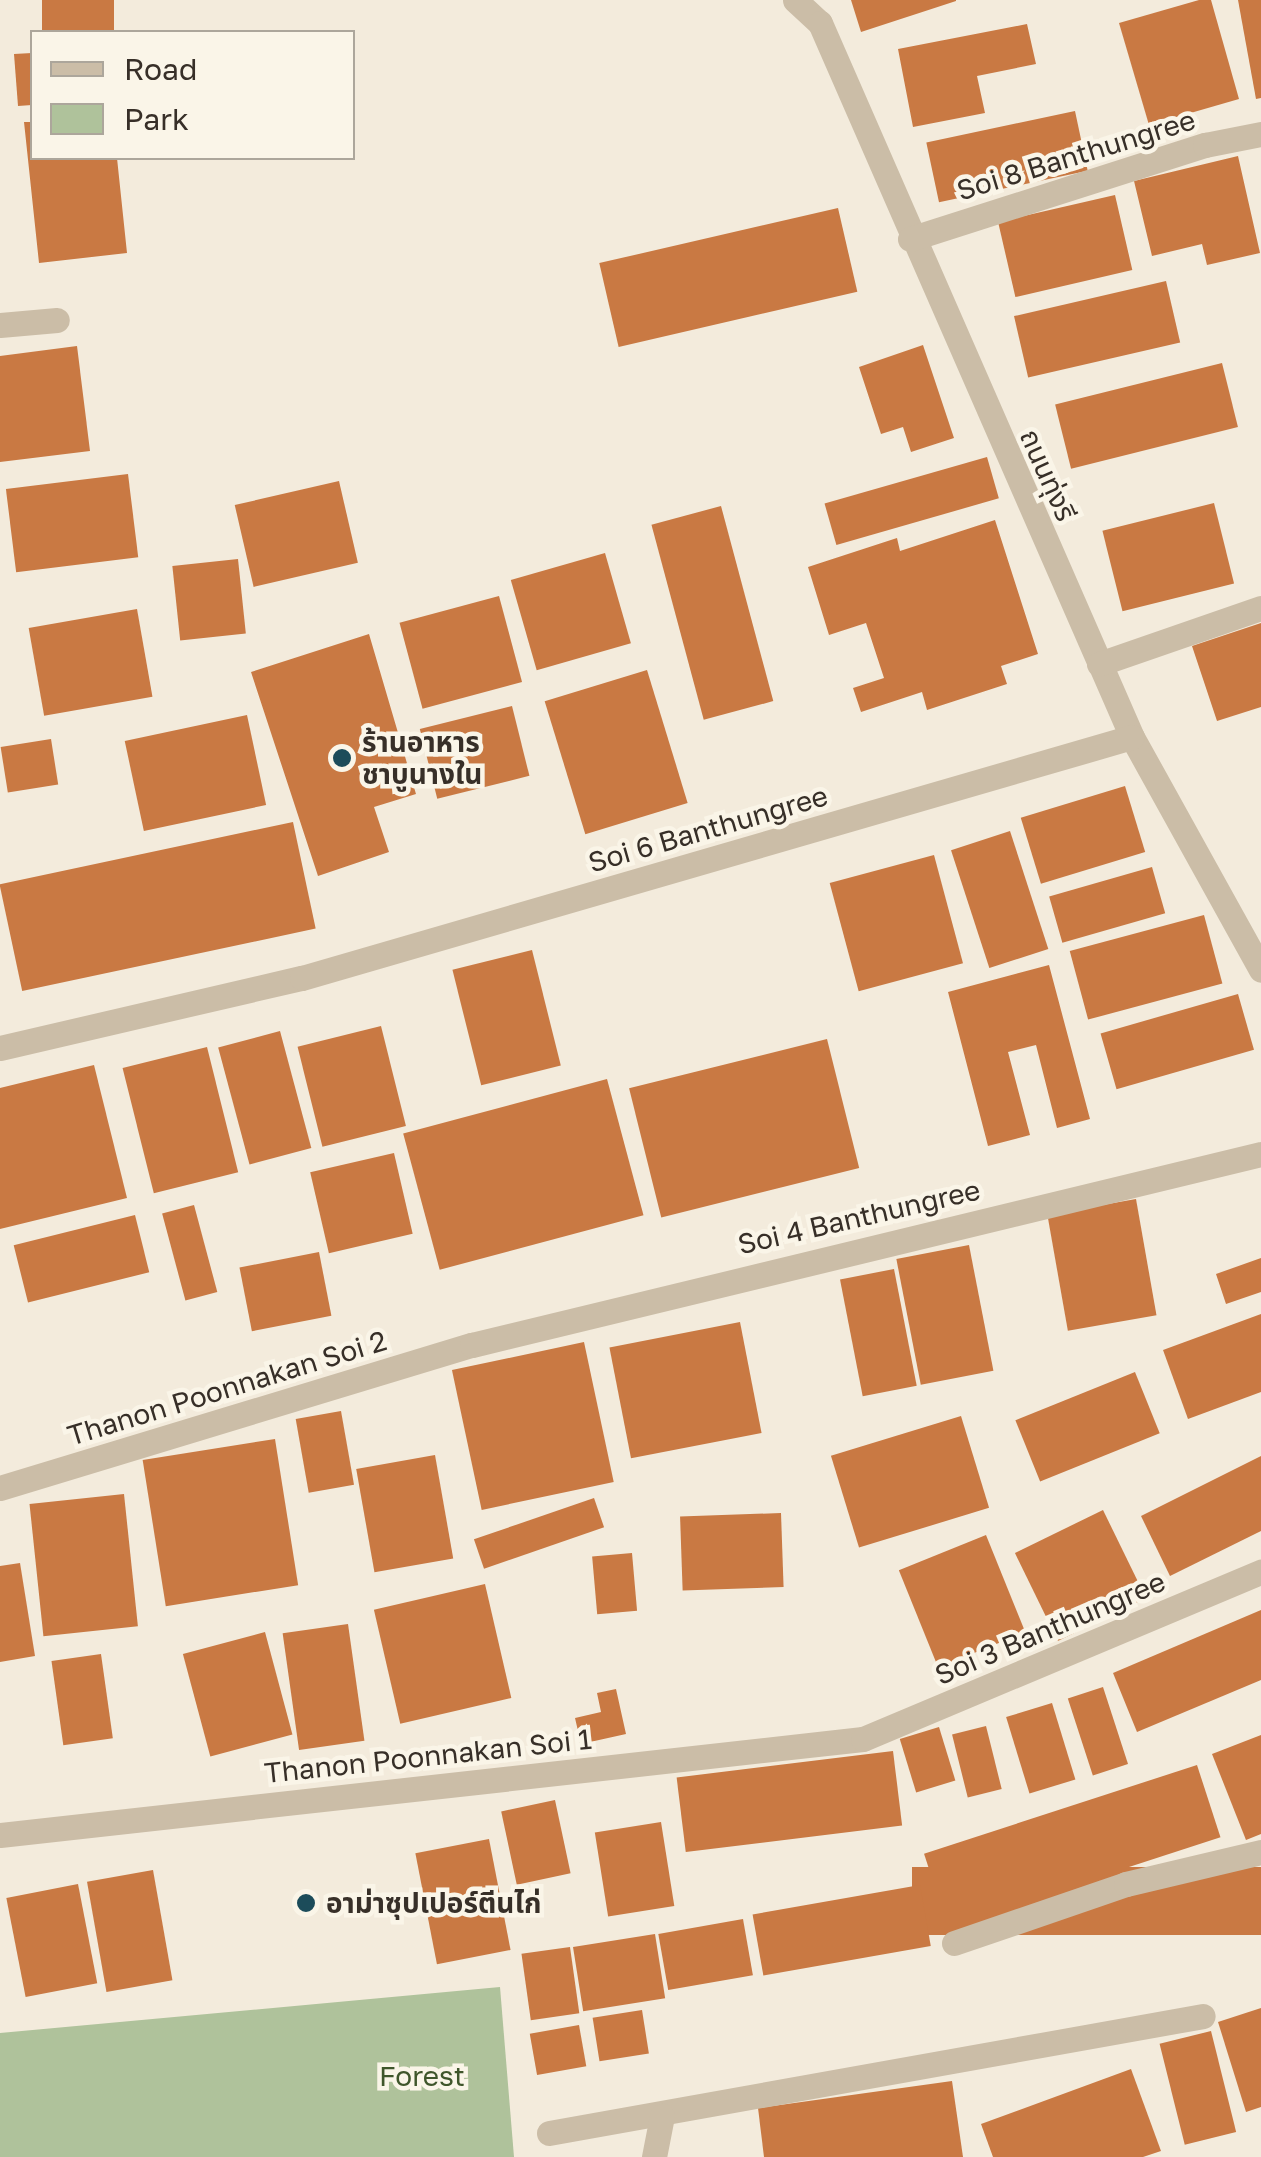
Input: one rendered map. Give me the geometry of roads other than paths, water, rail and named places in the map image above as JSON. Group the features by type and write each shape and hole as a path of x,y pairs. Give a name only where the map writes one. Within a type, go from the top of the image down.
{"street":[{"name":"ถนนทุ่งรี","path":"796,0 820,23 910,239 1132,738 1261,970"},
{"name":"Soi 8 Banthungree","path":"910,239 1205,145 1261,134"},
{"path":"0,325 57,320"},
{"path":"1099,664 1261,608"},
{"name":"Soi 6 Banthungree","path":"0,1048 302,978 1132,738"},
{"name":"Soi 4 Banthungree","path":"472,1345 1261,1154"},
{"name":"Thanon Poonnakan Soi 2","path":"0,1488 472,1345"},
{"name":"Soi 3 Banthungree","path":"863,1739 1261,1572"},
{"name":"Thanon Poonnakan Soi 1","path":"0,1835 863,1739"},
{"path":"954,1943 1126,1884 1261,1852"},
{"path":"549,2133 662,2116 1204,2016"},
{"path":"654,2157 662,2116"}],"place":[{"name":"ร้านอาหาร ชาบูนางใน","path":"342,758"},
{"name":"อาม่าซุปเปอร์ตีนไก่","path":"306,1903"}],"park label":[{"name":"Forest","path":"422,2076"}]}
